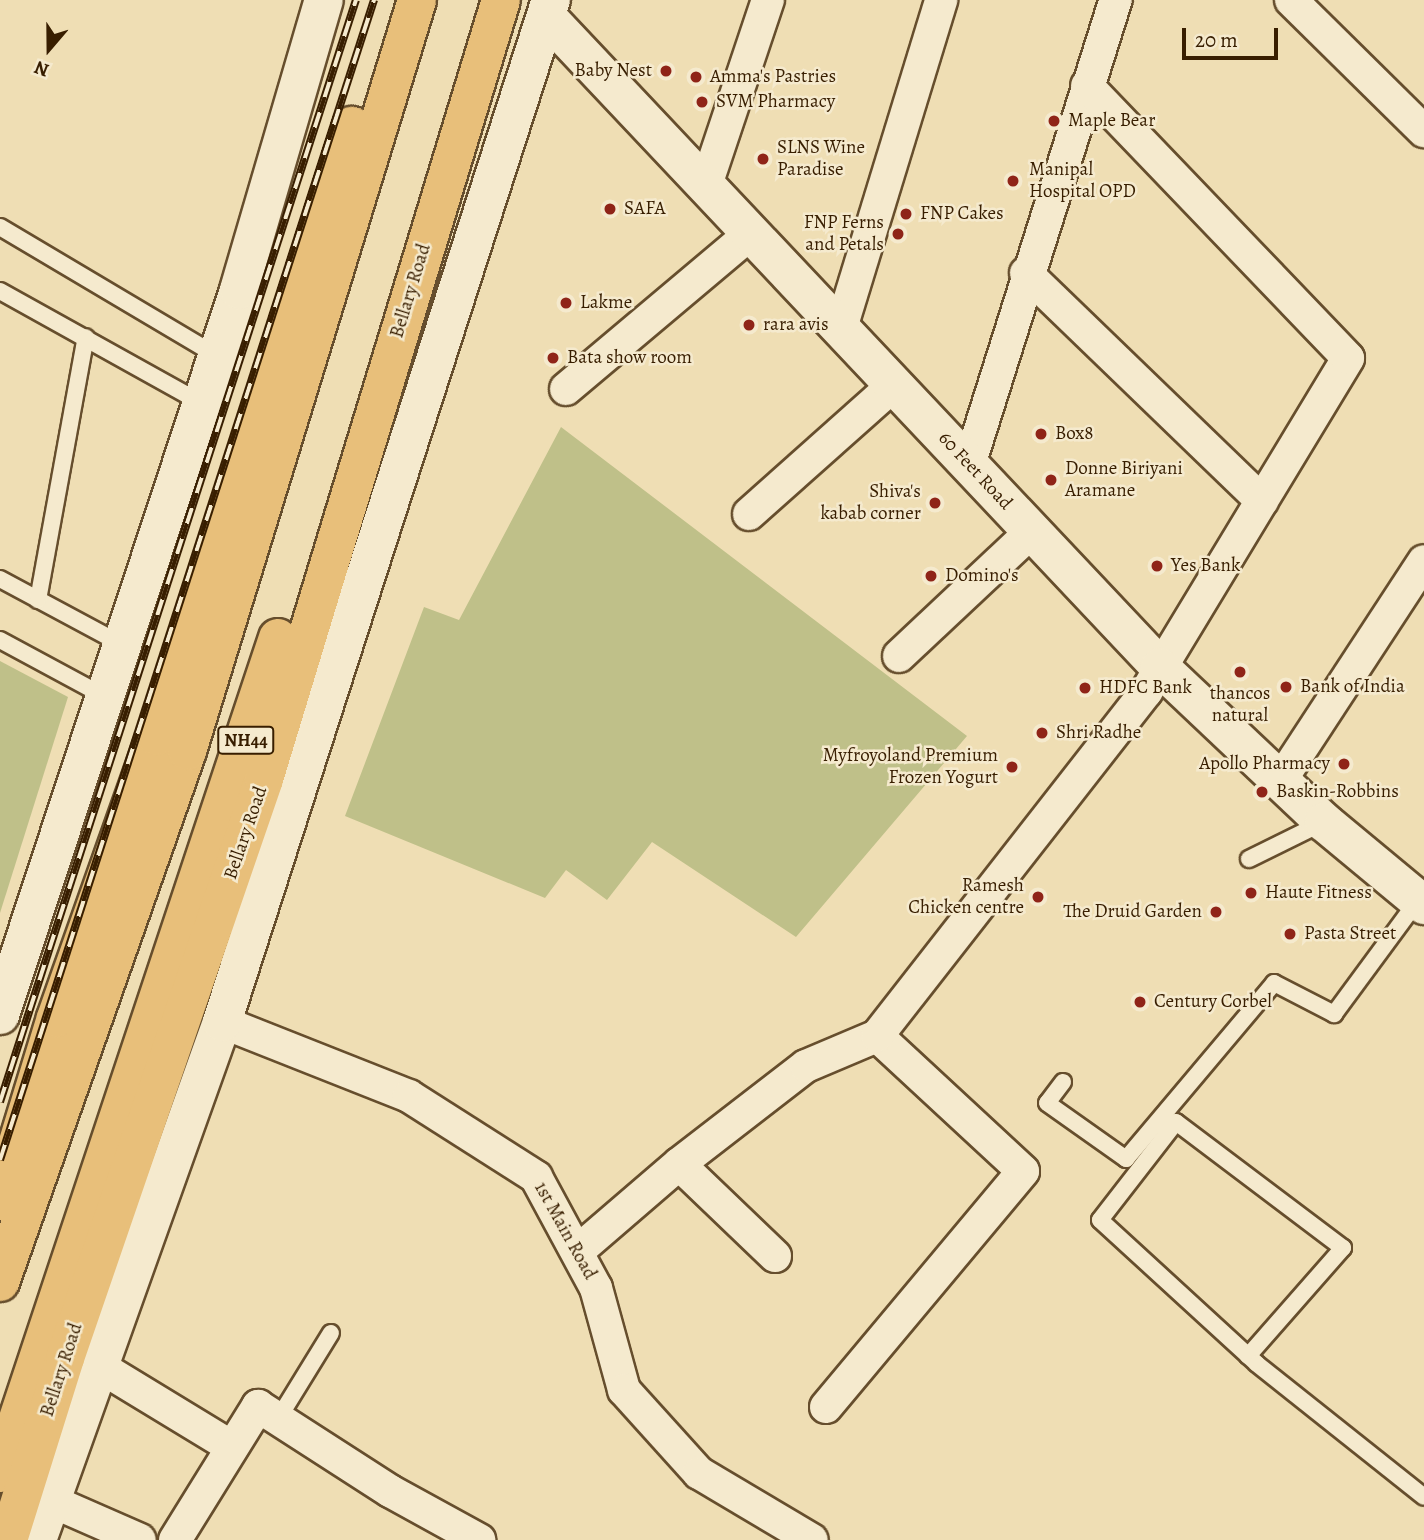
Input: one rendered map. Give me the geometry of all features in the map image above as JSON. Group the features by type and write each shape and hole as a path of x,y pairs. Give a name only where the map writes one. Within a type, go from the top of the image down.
{"highway":[{"path":"0,1201 56,1018 156,736 393,0"},
{"name":"NH44","path":"0,1282 187,751 417,0"},
{"name":"Bellary Road","path":"0,1473 237,770 473,0"},
{"name":"Bellary Road","path":"8,1540 69,1344 264,779 500,0"}],"street":[{"path":"2,1000 217,356 324,0"},
{"path":"706,185 768,0"},
{"path":"841,328 941,0"},
{"path":"969,465 1027,273 1115,0"},
{"path":"1291,0 1424,131"},
{"path":"37,1540 97,1365 222,1022 549,8"},
{"name":"60 Feet Road","path":"549,8 706,185 1160,667 1282,778 1324,822 1422,899"},
{"path":"579,1250 679,1164 806,1066 877,1036 1146,692 1348,358 1087,86"},
{"path":"566,389 751,233"},
{"path":"1027,273 1262,501"},
{"path":"749,514 894,385"},
{"path":"899,656 1032,531"},
{"path":"1282,778 1421,575"},
{"name":"1st Main Road","path":"222,1022 409,1096 537,1177 579,1250 596,1288 624,1390 699,1474 812,1540"},
{"path":"826,1407 1023,1171 877,1036"},
{"path":"679,1164 775,1256"},
{"path":"97,1365 232,1447"},
{"path":"175,1540 258,1406 463,1536"},
{"path":"49,1500 140,1540"}],"lane":[{"path":"0,226 217,356"},
{"path":"0,291 201,404"},
{"path":"38,600 86,337"},
{"path":"0,579 121,644"},
{"path":"0,640 104,696"},
{"path":"1249,859 1324,822"},
{"path":"1063,1082 1047,1102 1126,1158 1274,983 1334,1014 1422,899"},
{"path":"1248,1356 1343,1248 1176,1122 1100,1220 1248,1356 1424,1497"},
{"path":"278,1419 331,1333"}],"green space":[{"path":"561,427 967,736 796,937 652,842 607,900 566,870 545,898 345,816 424,607 459,620"},
{"path":"0,661 68,697 0,913"}],"railway":[{"path":"0,1102 356,0"},
{"path":"0,1160 374,0"}],"place":[{"name":"Baby Nest","path":"666,71"},
{"name":"Amma's Pastries","path":"696,77"},
{"name":"SVM Pharmacy","path":"702,102"},
{"name":"Maple Bear","path":"1054,121"},
{"name":"SLNS Wine Paradise","path":"763,159"},
{"name":"Manipal Hospital OPD","path":"1013,181"},
{"name":"SAFA","path":"610,209"},
{"name":"FNP Cakes","path":"906,214"},
{"name":"FNP Ferns and Petals","path":"898,234"},
{"name":"Lakme","path":"566,303"},
{"name":"rara avis","path":"749,325"},
{"name":"Bata show room","path":"553,358"},
{"name":"Box8","path":"1041,434"},
{"name":"Donne Biriyani Aramane","path":"1051,480"},
{"name":"Shiva's kabab corner","path":"935,503"},
{"name":"Yes Bank","path":"1157,566"},
{"name":"Domino's","path":"931,576"},
{"name":"thancos natural","path":"1240,672"},
{"name":"Bank of India","path":"1286,687"},
{"name":"HDFC Bank","path":"1085,688"},
{"name":"Shri Radhe","path":"1042,733"},
{"name":"Apollo Pharmacy","path":"1344,764"},
{"name":"Myfroyoland Premium Frozen Yogurt","path":"1012,767"},
{"name":"Baskin-Robbins","path":"1262,792"},
{"name":"Haute Fitness","path":"1251,893"},
{"name":"Ramesh Chicken centre","path":"1038,897"},
{"name":"The Druid Garden","path":"1216,912"},
{"name":"Pasta Street","path":"1290,934"},
{"name":"Century Corbel","path":"1140,1002"}]}
